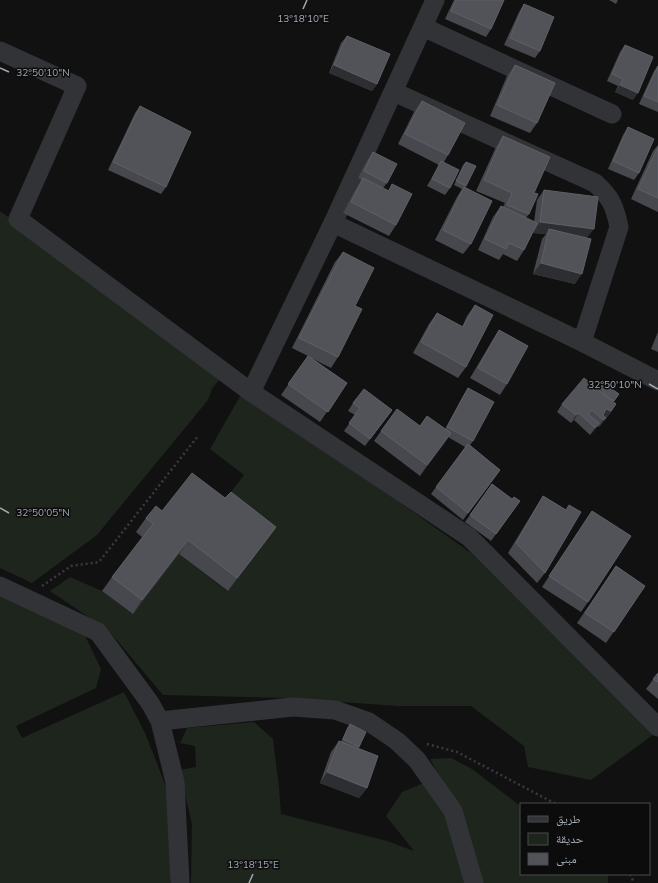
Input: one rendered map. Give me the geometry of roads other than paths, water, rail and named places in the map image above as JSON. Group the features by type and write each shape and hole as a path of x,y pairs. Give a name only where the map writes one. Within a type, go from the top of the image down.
{"street":[{"path":"251,392 333,223 435,0"},
{"path":"423,27 612,114"},
{"path":"0,52 77,86 18,219 251,392 469,537 658,727"},
{"path":"394,92 595,183 608,195 616,212 619,227 582,342"},
{"path":"333,223 582,342 658,381"},
{"path":"0,586 98,632 150,702 160,721 175,782 180,883"},
{"path":"160,721 292,707 335,710 368,722 397,741 417,760 453,811 474,883"}]}
